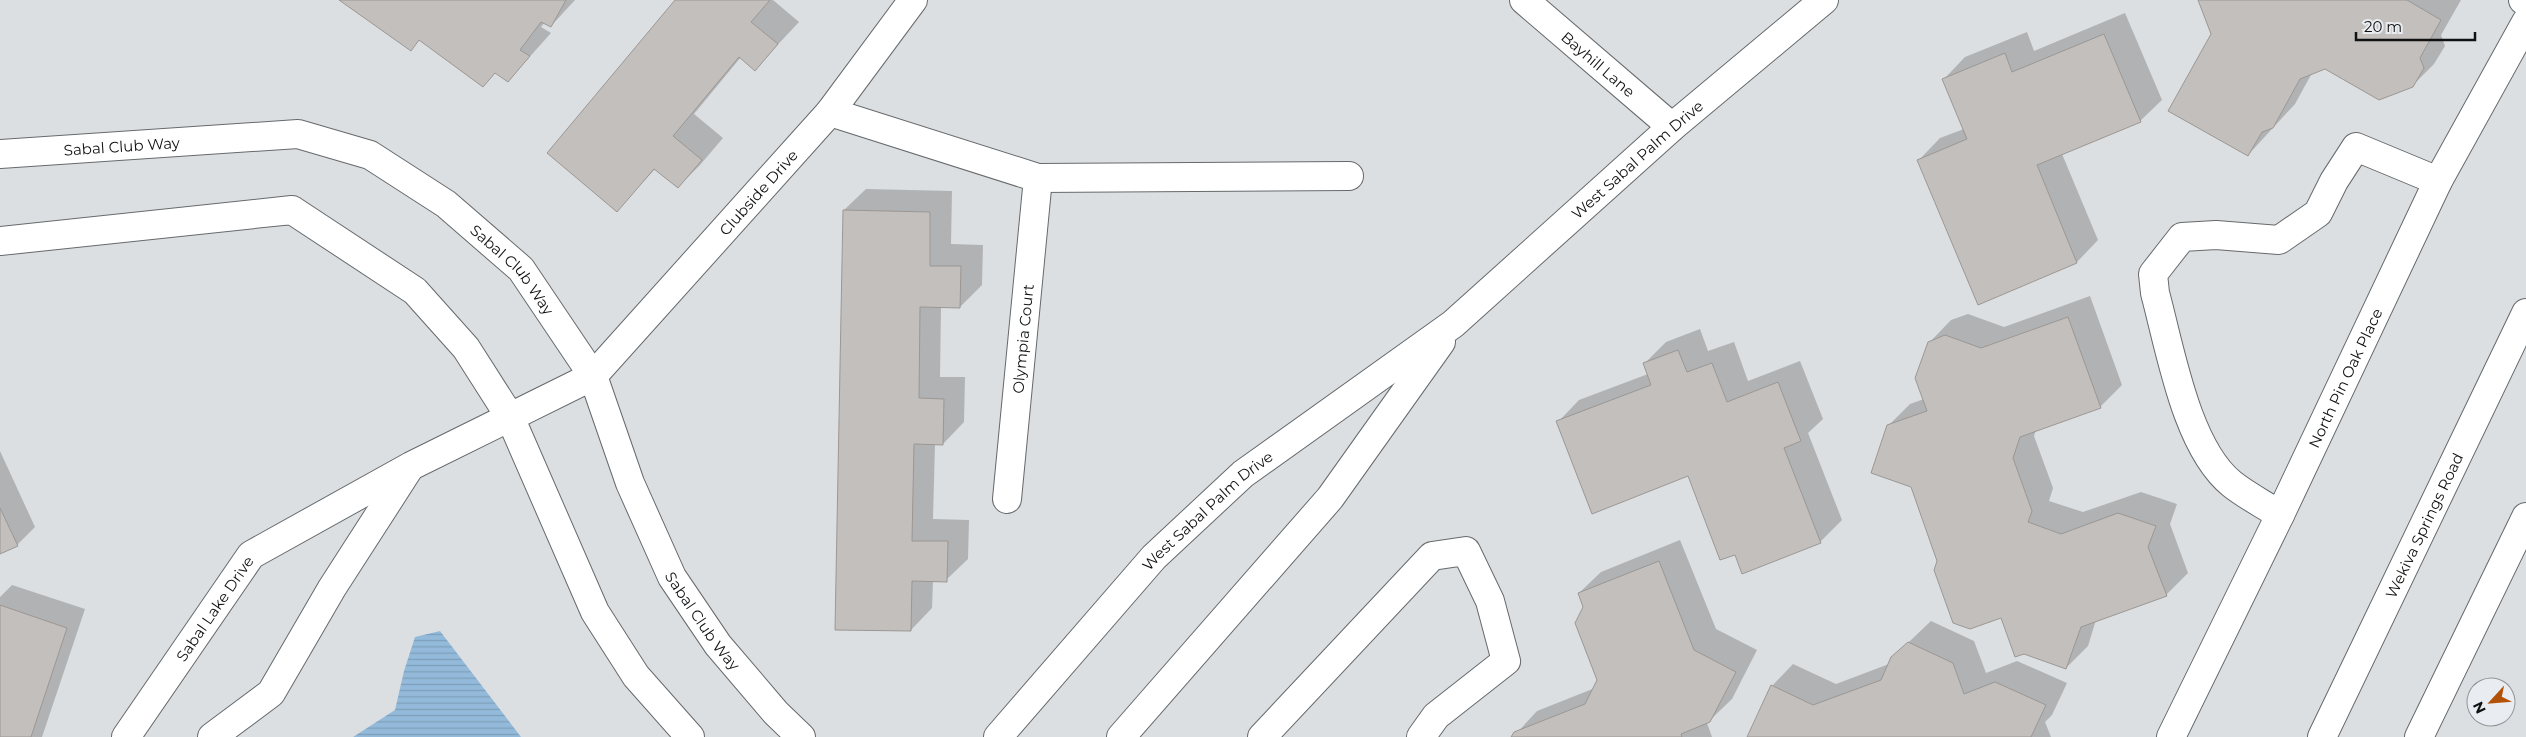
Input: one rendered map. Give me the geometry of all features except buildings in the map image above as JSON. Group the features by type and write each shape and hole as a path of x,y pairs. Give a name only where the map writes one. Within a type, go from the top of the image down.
{"street":[{"name":"Clubside Drive","path":"593,376 830,112 913,0"},
{"name":"Bayhill Lane","path":"1524,0 1672,127"},
{"name":"West Sabal Palm Drive","path":"998,737 1154,558 1243,474 1453,324 1672,127 1824,0"},
{"name":"North Pin Oak Place","path":"2171,737 2280,515 2438,181 2526,22"},
{"path":"830,112 1038,178 1349,176"},
{"name":"Sabal Club Way","path":"0,154 298,134 370,155 446,204 521,269 593,376 630,483 672,577 718,645 776,713 801,737"},
{"path":"2280,515 2231,483 2214,463 2189,420 2155,293 2153,274 2182,237 2216,236 2279,240 2318,213 2334,180 2356,147 2438,181"},
{"name":"Olympia Court","path":"1007,499 1038,178"},
{"path":"0,241 292,210 415,291 466,348 510,417 595,612 636,676 690,737"},
{"name":"Wekiva Springs Road","path":"2322,737 2526,313"},
{"name":"West Sabal Palm Drive","path":"1121,737 1330,498 1453,324"},
{"name":"Sabal Lake Drive","path":"126,737 251,555 411,466 593,376"},
{"path":"212,737 271,693 332,588 411,466"},
{"path":"2420,737 2526,517"},
{"path":"1262,737 1432,556 1466,551 1490,601 1506,661 1436,716 1422,737"}],"water":[{"path":"440,631 521,737 353,737 395,710 404,671 415,637"}]}
